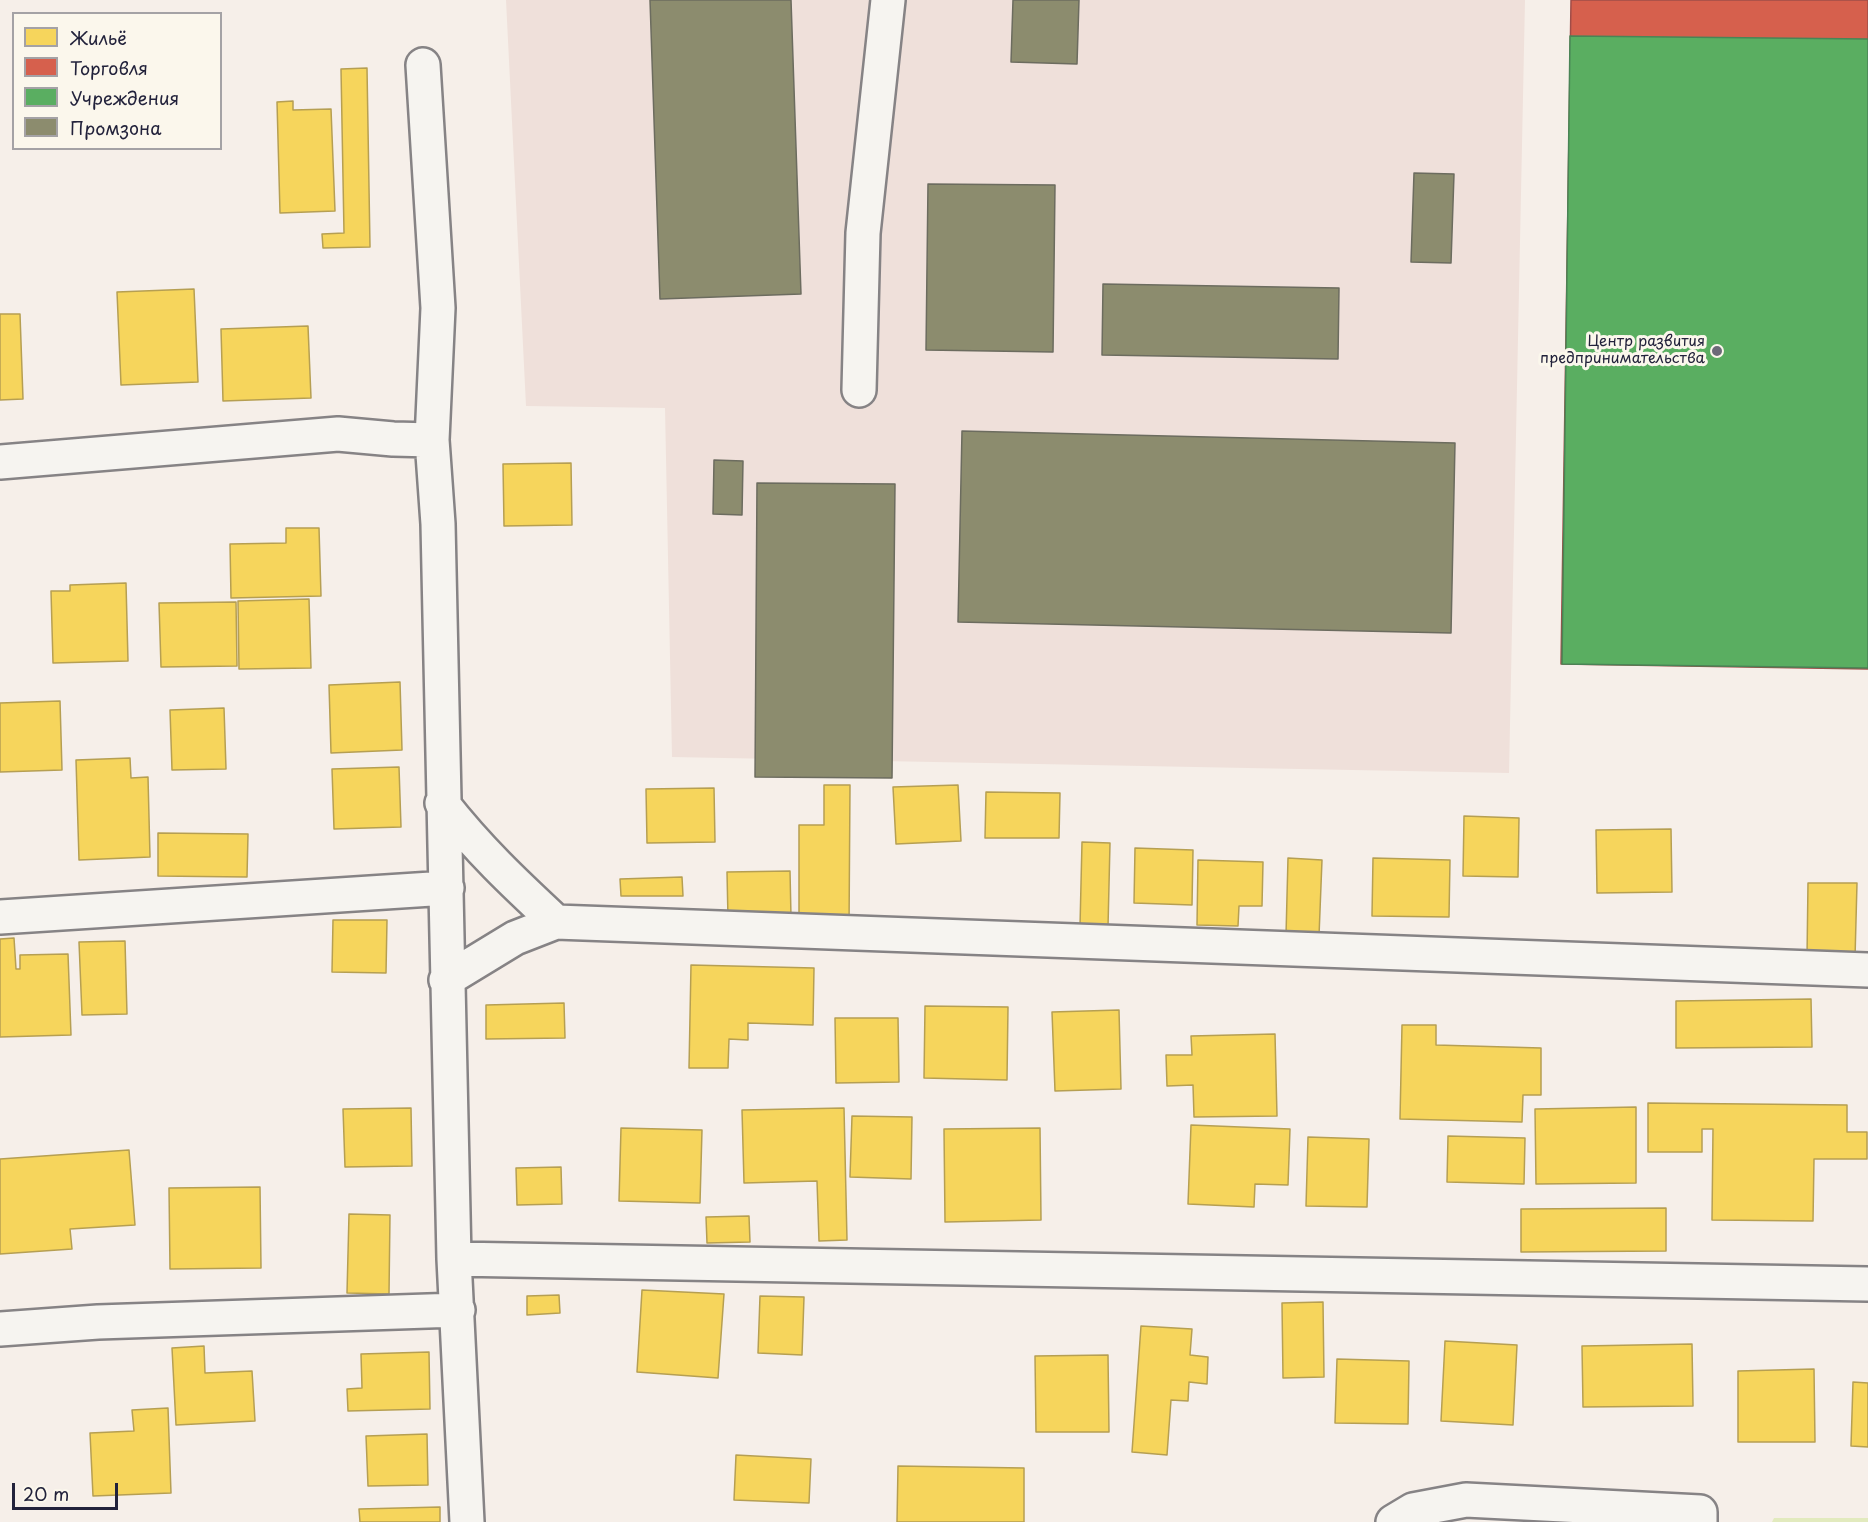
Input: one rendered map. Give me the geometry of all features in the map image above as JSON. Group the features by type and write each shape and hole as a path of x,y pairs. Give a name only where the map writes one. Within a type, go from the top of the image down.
{"street":[{"path":"859,390 863,233 888,0"},
{"path":"423,65 438,308 432,440 438,524 442,803 447,888 446,980 454,1259 466,1522"},
{"path":"0,462 338,434 432,440"},
{"path":"442,803 471,840 556,922"},
{"path":"0,917 447,888"},
{"path":"446,980 515,938 556,922 1868,970"},
{"path":"454,1259 1868,1284"},
{"path":"0,1329 98,1322 458,1310"},
{"path":"1393,1522 1413,1510 1466,1500 1700,1512 1700,1522"}],"shaded area":[{"path":"506,0 1525,0 1509,773 672,757 665,408 526,406"}],"green space":[{"path":"1774,1518 1868,1518 1868,1522 1772,1522"}],"building: Жильё":[{"path":"367,68 370,247 323,248 322,234 344,233 341,69"},
{"path":"293,101 293,110 331,109 335,211 280,213 277,102"},
{"path":"194,289 198,382 121,385 117,292"},
{"path":"0,314 20,314 23,399 0,400"},
{"path":"308,326 311,398 223,401 221,329"},
{"path":"571,463 572,525 504,526 503,464"},
{"path":"286,528 319,528 321,596 231,598 230,544 286,543"},
{"path":"126,583 128,661 53,663 51,591 70,591 70,585"},
{"path":"309,599 311,668 239,669 238,601"},
{"path":"236,602 237,666 161,667 159,603"},
{"path":"400,682 402,750 331,753 329,685"},
{"path":"60,701 62,770 0,772 0,703"},
{"path":"224,708 226,769 172,770 170,710"},
{"path":"130,758 131,778 148,777 150,857 79,860 76,760"},
{"path":"399,767 401,827 334,829 332,769"},
{"path":"824,785 850,785 849,929 799,929 799,825 824,825"},
{"path":"958,785 961,841 896,844 893,787"},
{"path":"714,788 715,842 647,843 646,789"},
{"path":"986,792 1060,793 1059,838 985,838"},
{"path":"1464,816 1519,818 1518,877 1463,876"},
{"path":"1671,829 1672,892 1597,893 1596,830"},
{"path":"158,833 248,834 247,877 158,876"},
{"path":"1082,842 1110,843 1108,927 1080,926"},
{"path":"1135,848 1193,850 1192,905 1134,903"},
{"path":"1288,858 1322,860 1319,936 1286,935"},
{"path":"1373,858 1450,860 1449,917 1372,916"},
{"path":"1198,860 1263,862 1262,906 1239,906 1238,926 1197,925"},
{"path":"790,871 791,917 728,919 727,872"},
{"path":"682,877 683,896 621,896 620,879"},
{"path":"1808,883 1857,883 1855,958 1807,957"},
{"path":"333,920 387,920 386,973 332,972"},
{"path":"14,938 16,969 20,969 20,955 68,954 71,1035 0,1037 0,939"},
{"path":"125,941 127,1014 82,1015 79,942"},
{"path":"691,965 814,968 813,1025 748,1023 748,1040 729,1039 728,1068 689,1068"},
{"path":"1811,999 1812,1047 1676,1048 1676,1001"},
{"path":"564,1003 565,1038 486,1039 486,1005"},
{"path":"925,1006 1008,1007 1007,1080 924,1078"},
{"path":"1119,1010 1121,1089 1055,1091 1052,1012"},
{"path":"835,1018 898,1018 899,1082 836,1083"},
{"path":"1402,1025 1436,1025 1436,1045 1541,1048 1541,1095 1523,1095 1522,1122 1400,1119"},
{"path":"1275,1034 1277,1116 1194,1117 1193,1085 1167,1086 1166,1055 1192,1055 1191,1036"},
{"path":"1648,1103 1847,1105 1847,1132 1867,1132 1867,1159 1814,1159 1813,1221 1712,1220 1713,1129 1702,1129 1702,1152 1648,1152"},
{"path":"1636,1107 1636,1183 1536,1184 1535,1109"},
{"path":"411,1108 412,1166 345,1167 343,1109"},
{"path":"844,1108 847,1240 819,1241 817,1181 744,1183 742,1110"},
{"path":"852,1116 912,1117 911,1179 850,1177"},
{"path":"1191,1125 1290,1129 1288,1185 1255,1184 1254,1207 1188,1204"},
{"path":"621,1128 702,1130 700,1203 619,1201"},
{"path":"1040,1128 1041,1220 945,1222 944,1129"},
{"path":"1448,1136 1525,1138 1524,1184 1447,1182"},
{"path":"1308,1137 1369,1139 1367,1207 1306,1206"},
{"path":"129,1150 135,1225 70,1229 72,1249 0,1254 0,1159"},
{"path":"561,1167 562,1204 517,1205 516,1168"},
{"path":"260,1187 261,1268 170,1269 169,1188"},
{"path":"1666,1208 1666,1251 1521,1252 1521,1209"},
{"path":"349,1214 390,1215 389,1294 347,1293"},
{"path":"749,1216 750,1242 707,1243 706,1217"},
{"path":"642,1290 724,1294 718,1378 637,1372"},
{"path":"559,1295 560,1313 527,1315 527,1296"},
{"path":"760,1296 804,1297 802,1355 758,1353"},
{"path":"1323,1302 1324,1377 1283,1378 1282,1303"},
{"path":"1141,1326 1192,1329 1190,1355 1208,1357 1207,1384 1189,1382 1188,1401 1171,1400 1167,1455 1132,1452"},
{"path":"1445,1341 1517,1345 1513,1425 1441,1421"},
{"path":"1692,1344 1693,1406 1583,1407 1582,1346"},
{"path":"204,1346 205,1373 252,1371 255,1421 176,1425 172,1348"},
{"path":"429,1352 430,1409 348,1411 347,1389 362,1388 361,1354"},
{"path":"1108,1355 1109,1432 1036,1432 1035,1356"},
{"path":"1337,1359 1409,1361 1408,1424 1335,1423"},
{"path":"1814,1369 1815,1442 1738,1442 1738,1371"},
{"path":"1853,1382 1868,1383 1868,1447 1851,1446"},
{"path":"168,1408 171,1493 93,1496 90,1433 134,1431 132,1410"},
{"path":"427,1434 428,1485 368,1486 366,1436"},
{"path":"736,1455 811,1459 809,1503 734,1500"},
{"path":"898,1466 1024,1468 1024,1522 897,1522"},
{"path":"440,1507 440,1522 360,1522 359,1509"}],"building: Торговля":[{"name":"Центр развития предпринимательства","path":"1571,0 1868,0 1868,669 1561,664"}],"building: Учреждения":[{"name":"Центр развития предпринимательства","path":"1570,36 1868,39 1868,668 1562,664"}],"building: Промзона":[{"path":"650,0 791,0 801,294 660,299"},
{"path":"1013,0 1079,0 1077,64 1011,62"},
{"path":"1414,173 1454,174 1451,263 1411,262"},
{"path":"928,184 1055,185 1053,352 926,350"},
{"path":"1103,284 1339,288 1338,359 1102,355"},
{"path":"962,431 1455,443 1451,633 958,622"},
{"path":"714,460 743,461 742,515 713,514"},
{"path":"757,483 895,484 892,778 755,777"}],"place":[{"name":"Центр развития предпринимательства","path":"1717,351"}]}
